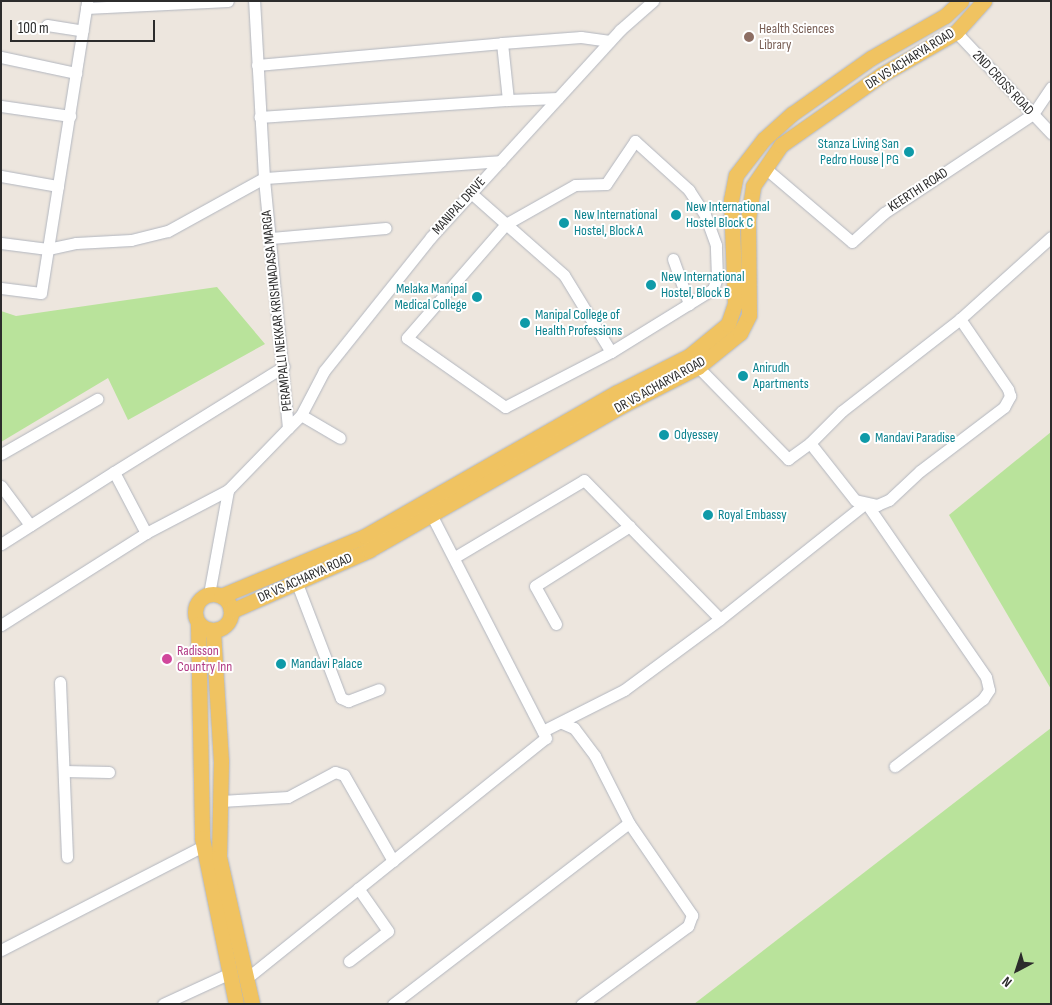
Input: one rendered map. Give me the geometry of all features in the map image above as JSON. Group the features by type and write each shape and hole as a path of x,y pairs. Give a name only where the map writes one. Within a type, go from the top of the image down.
{"main road":[{"name":"DR VS ACHARYA ROAD","path":"231,611 370,550 432,516 688,356 728,324 735,304 731,200 736,175 764,139 792,114 871,58 945,16 961,1"},
{"name":"DR VS ACHARYA ROAD","path":"215,595 365,536 618,400 698,367 740,333 748,315 748,219 753,186 780,145 881,75 956,32 984,1"},
{"path":"871,58 881,75"},
{"path":"213,631 228,622 231,611 215,595 196,605 203,846 236,1004"},
{"path":"198,624 213,631"},
{"path":"213,631 221,761 219,856 252,1004"}],"street":[{"path":"1,288 41,293 86,5 228,1"},
{"name":"PERAMPALLI NEKKAR KRISHNADASA MARGA","path":"1,624 146,533 228,490 288,428 284,366 264,178 254,1"},
{"name":"MANIPAL DRIVE","path":"288,428 302,415 324,371 431,237 610,41 653,1"},
{"path":"47,25 82,30"},
{"name":"2ND CROSS ROAD","path":"956,32 1051,134"},
{"path":"257,65 581,37 610,41"},
{"path":"502,43 508,100"},
{"path":"1,57 76,73"},
{"name":"KEERTHI ROAD","path":"765,168 852,242 884,213 1034,114 1051,87"},
{"path":"260,117 558,98"},
{"path":"1,106 70,116"},
{"path":"635,141 688,190 705,215 716,245 717,278 713,290 689,304 611,352 505,407 407,338 506,224 575,185 606,184 635,141"},
{"path":"1,243 48,249 76,244 131,240 168,231 264,178 500,161"},
{"path":"1,176 58,186"},
{"path":"471,193 564,275 611,352"},
{"path":"271,238 386,228"},
{"path":"698,367 788,459 810,443 842,411 960,319 1051,237"},
{"path":"673,258 689,304"},
{"path":"810,443 855,500 878,505 889,500 920,471 1008,402 1008,389 960,319"},
{"path":"1,544 284,366"},
{"path":"1,454 97,399"},
{"path":"302,415 340,438"},
{"path":"114,472 146,533"},
{"path":"455,557 584,480 720,619"},
{"path":"1,486 30,525"},
{"path":"214,569 228,490"},
{"path":"543,731 624,690 720,619 866,503"},
{"path":"866,503 986,676 989,690 983,699 895,766"},
{"path":"247,978 546,738 455,557 432,516"},
{"path":"556,624 535,586 630,526"},
{"path":"215,595 214,569 217,551"},
{"path":"296,582 341,698 348,700 379,689"},
{"path":"60,682 67,857"},
{"path":"562,723 574,728 595,756 629,823 692,915 688,926 582,1004"},
{"path":"64,771 109,772"},
{"path":"220,801 288,797 335,772 344,775 393,861"},
{"path":"393,1004 629,823"},
{"path":"1,950 203,846"},
{"path":"350,960 388,931 358,888"},
{"path":"164,1004 230,973"}],"green space":[{"path":"217,287 265,344 128,420 108,378 1,442 1,311 16,316"},
{"path":"1051,432 1051,689 949,515"},
{"path":"1051,728 1051,1004 694,1004"}],"place":[{"name":"Health Sciences Library","path":"749,37"},
{"name":"Stanza Living San Pedro House | PG","path":"909,152"},
{"name":"New International Hostel Block C","path":"676,215"},
{"name":"New International Hostel, Block A","path":"564,223"},
{"name":"New International Hostel, Block B","path":"651,285"},
{"name":"Melaka Manipal Medical College","path":"477,297"},
{"name":"Manipal College of Health Professions","path":"525,323"},
{"name":"Anirudh Apartments","path":"743,376"},
{"name":"Odyessey","path":"664,435"},
{"name":"Mandavi Paradise","path":"865,438"},
{"name":"Royal Embassy","path":"708,515"},
{"name":"Radisson Country Inn","path":"167,659"},
{"name":"Mandavi Palace","path":"281,664"}]}
